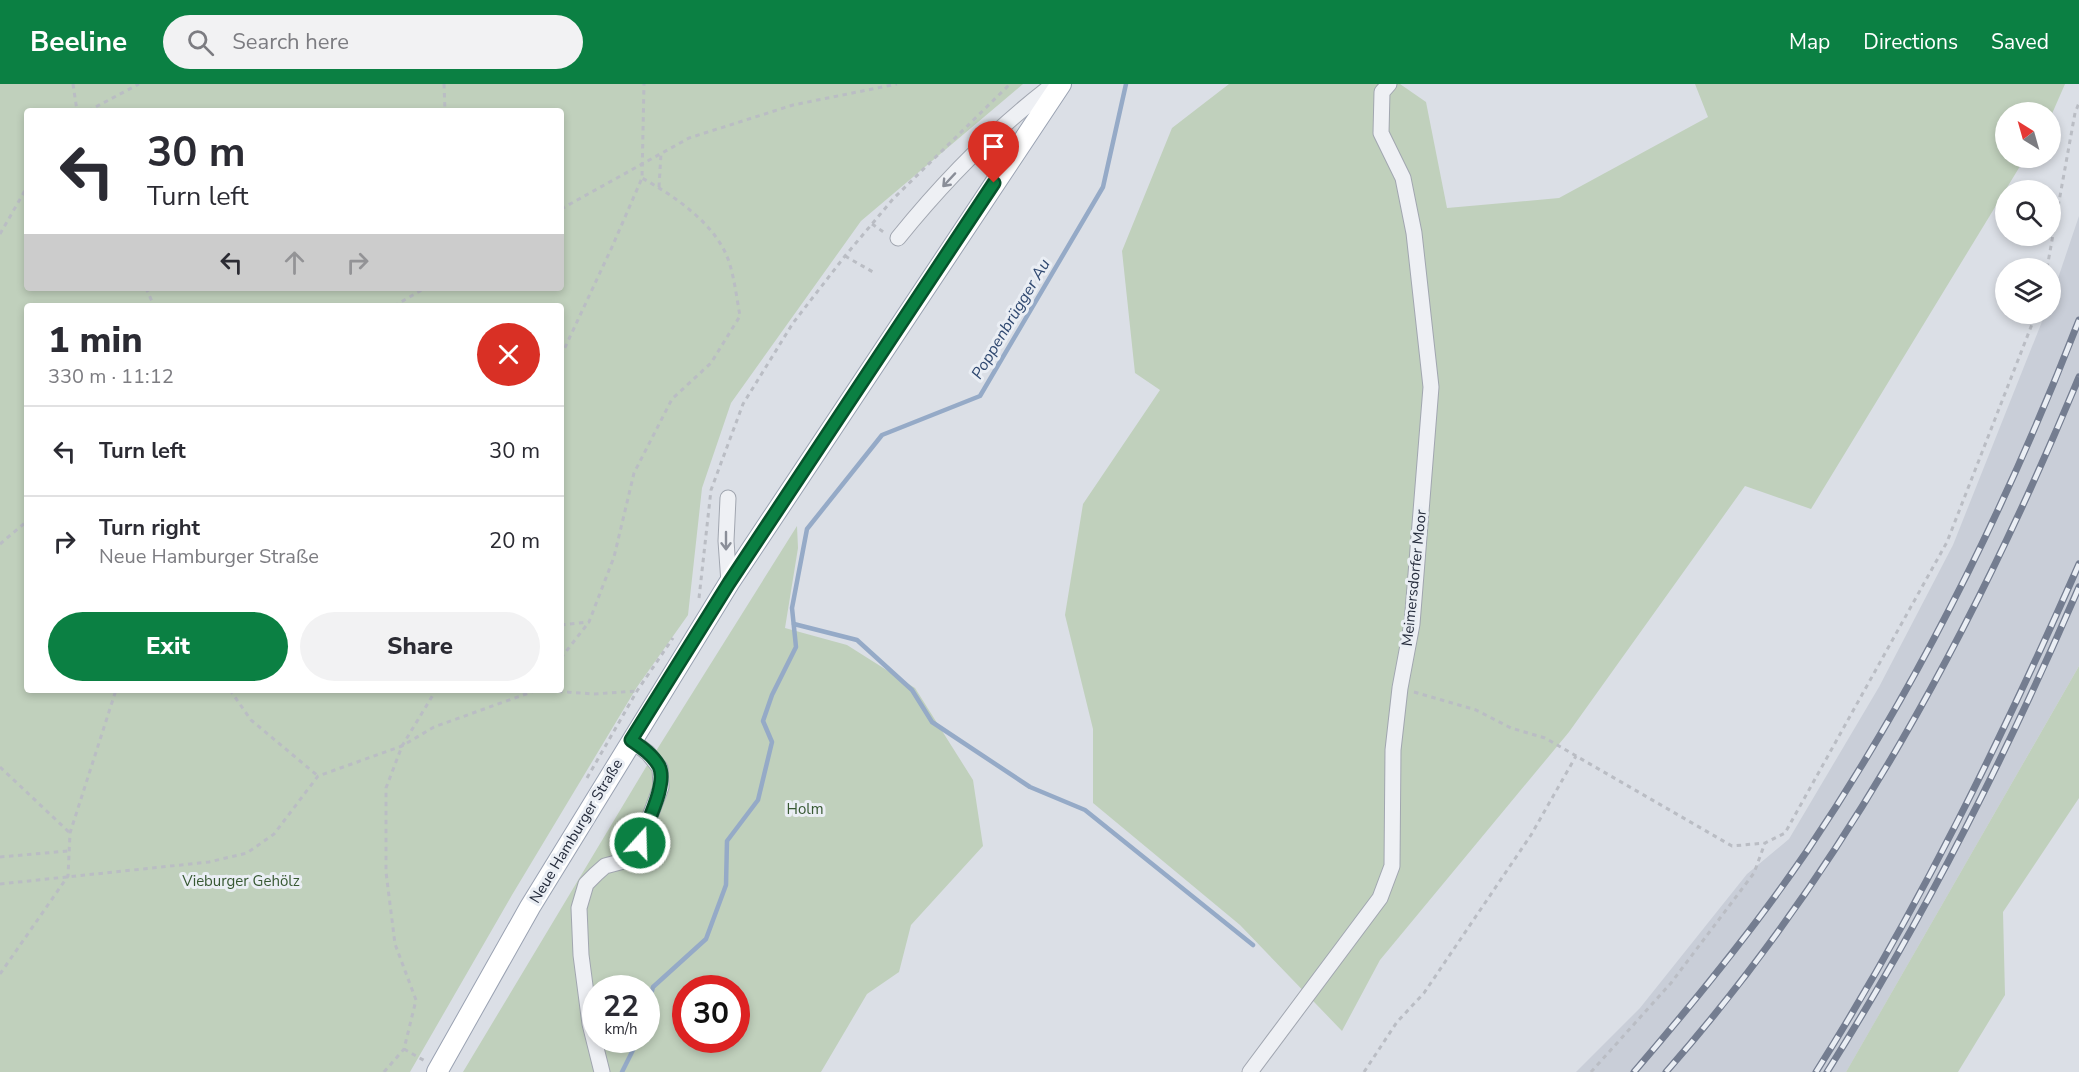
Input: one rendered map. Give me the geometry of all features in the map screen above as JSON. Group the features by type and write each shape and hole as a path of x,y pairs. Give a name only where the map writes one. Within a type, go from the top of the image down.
{"main road":[{"name":"Neue Hamburger Straße","path":"429,1069 729,583 1061,84"}],"street":[{"path":"898,238 920,211 1014,114 1054,84"},
{"name":"Meimersdorfer Moor","path":"1250,1072 1380,898 1392,866 1393,750 1400,688 1412,624 1431,387 1414,233 1403,178 1381,133 1382,92 1389,84"},
{"path":"728,498 726,541 729,583"},
{"path":"602,1072 590,1024 581,955 579,908 586,884 596,874 605,866 633,855 640,843 661,787 660,768 648,753 631,740"}],"path":[{"path":"73,84 77,108"},
{"path":"94,108 139,84"},
{"path":"444,84 445,108"},
{"path":"564,350 642,178 644,84"},
{"path":"564,207 689,138 793,105 897,84"},
{"path":"699,599 711,490 743,405 793,322 893,200 1010,84"},
{"path":"2049,258 2075,113 2079,103"},
{"path":"659,188 662,152"},
{"path":"564,654 589,622 614,557 634,473 672,399 711,363 740,316 730,264 710,228 659,188 642,178"},
{"path":"0,234 24,192"},
{"path":"845,256 873,272"},
{"path":"399,303 420,291"},
{"path":"1400,688 1476,710 1511,728 1545,738 1732,846 1765,843 1785,832 1947,542 2032,324"},
{"path":"0,544 24,524"},
{"path":"564,626 589,622"},
{"path":"584,782 638,691 675,636"},
{"path":"564,692 594,694 638,691"},
{"path":"0,974 68,876 70,833 115,693"},
{"path":"232,693 251,720 318,776"},
{"path":"384,1072 404,1049 416,1000 395,944 386,872 386,788 402,746 434,693"},
{"path":"0,884 208,862 247,853 274,834 318,776 402,746 434,727 529,693"},
{"path":"1364,1072 1396,1022 1424,993 1531,835 1576,756"},
{"path":"0,767 70,833"},
{"path":"1591,1072 1671,983 1754,873 1765,843"},
{"path":"0,856 68,851"},
{"path":"404,1049 425,1061 429,1069"}],"shaded area":[{"path":"2079,216 2079,666 1846,1072 1576,1072 1640,1008 1747,874 1789,839 1879,687 1953,545 2041,324 2061,324 2061,269"}],"green space":[{"name":"Vieburger Gehölz","path":"0,84 1023,84 861,221 731,403 702,488 688,615 637,687 512,895 410,1072 0,1072"},
{"path":"1229,84 1400,84 1426,102 1447,208 1559,198 1708,117 1695,84 2065,84 2057,102 1995,102 1995,168 2019,168 2012,180 1995,180 1995,207 1811,509 1745,486 1569,732 1380,960 1342,1031 1240,925 1093,803 1093,729 1065,615 1083,504 1160,390 1135,373 1122,251 1172,128"},
{"name":"Holm","path":"797,526 798,548 785,628 847,645 915,688 973,780 983,846 911,925 899,972 867,994 821,1072 463,1072 646,767"},
{"path":"2079,666 2079,798 2003,912 2005,995 1958,1072 1846,1072"}],"waterway":[{"name":"Poppenbrügger Au","path":"660,981 706,939 726,885 727,841 758,800 772,742 763,721 772,695 796,647 792,608 807,529 882,435 980,396 1103,187 1126,84"},
{"path":"794,624 857,640 912,690 932,722 1030,787 1085,810 1253,945"},
{"name":"Poppenbrügger Au","path":"622,1072 632,1053"}],"railway":[{"path":"1634,1072 1724,964 1787,880 1848,788 1886,724 1923,659 1991,526 2079,320"},
{"path":"1666,1072 1731,994 1792,912 1848,828 1901,742 1996,562 2079,377"},
{"path":"1816,1072 1924,886 2020,694 2079,564"},
{"path":"1827,1072 1897,955 1962,834 2023,712 2079,587"}],"route":[{"path":"640,843 661,787 660,768 648,753 631,740 729,583 994,183"}]}
